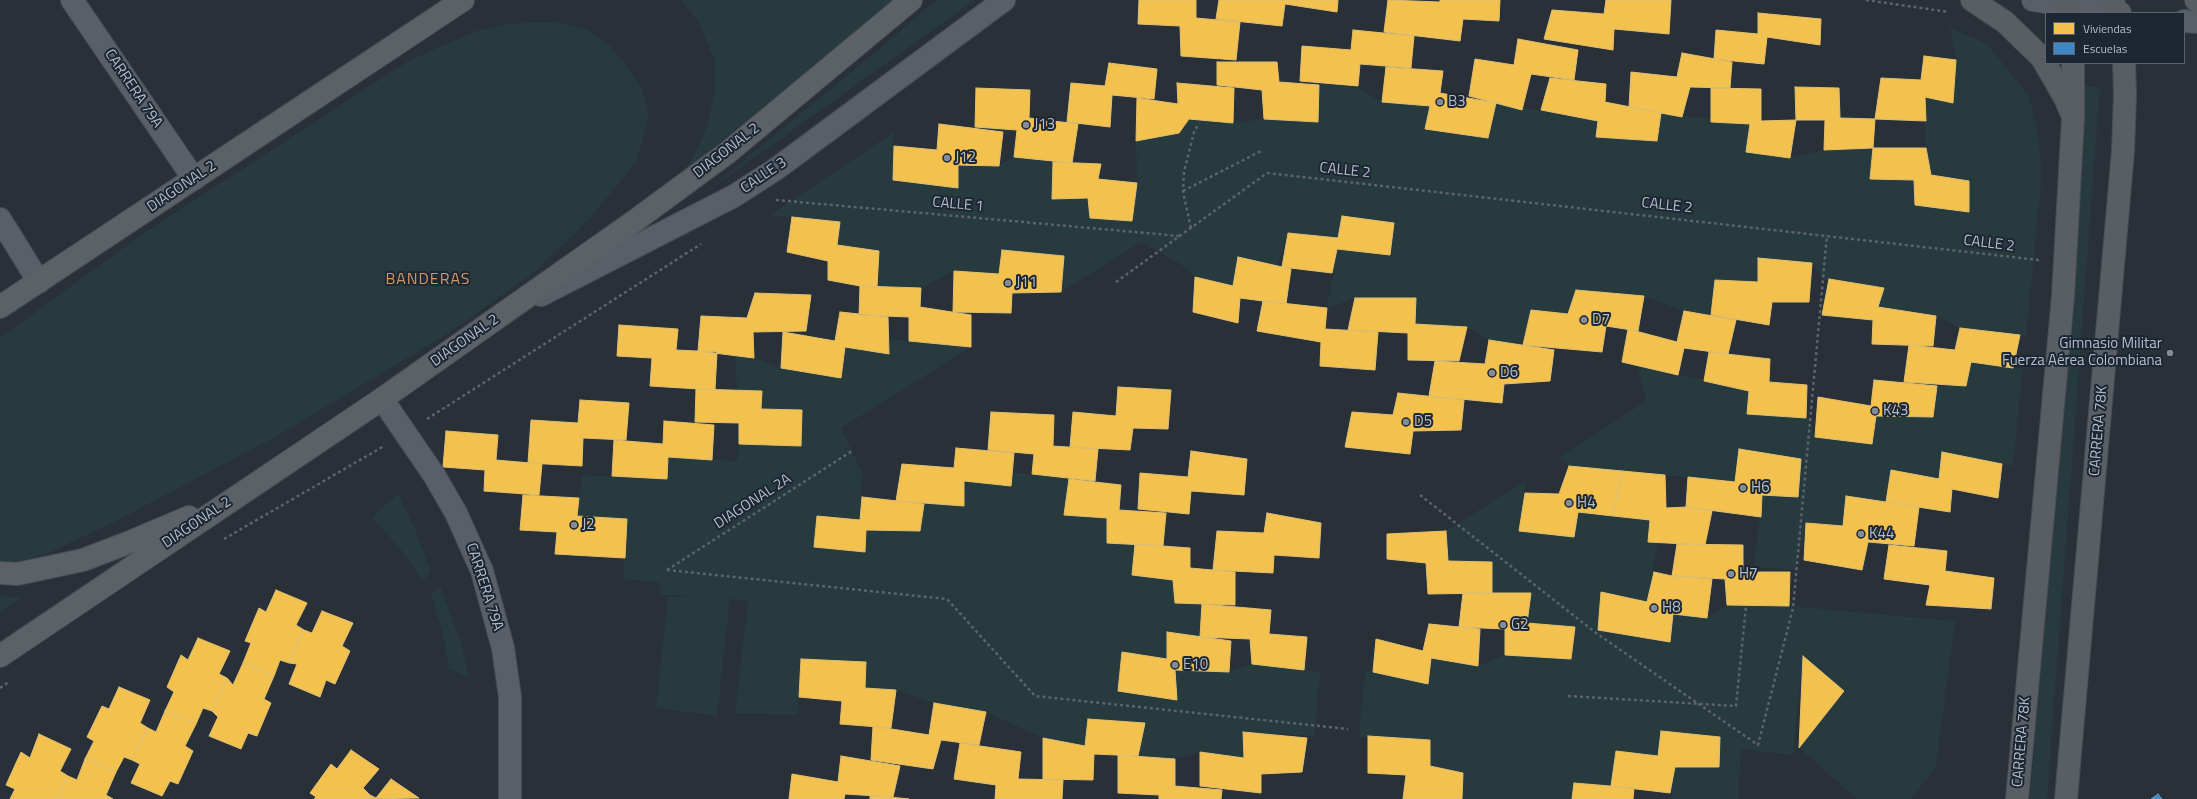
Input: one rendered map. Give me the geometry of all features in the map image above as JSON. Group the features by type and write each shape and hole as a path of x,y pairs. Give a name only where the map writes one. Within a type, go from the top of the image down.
{"main road":[{"path":"424,27 437,0"},
{"name":"DIAGONAL 2","path":"4,306 463,0"},
{"name":"DIAGONAL 2","path":"0,656 382,399 636,220 727,153 911,0"},
{"path":"1972,0 2006,22 2042,58 2045,63"},
{"path":"2113,0 2116,12"},
{"path":"2045,64 2065,98 2073,118"},
{"name":"CARRERA 78K","path":"2016,799 2065,261 2073,118 2073,64"},
{"name":"CARRERA 78K","path":"2066,799 2122,159 2125,95 2124,64"},
{"path":"0,573 17,574 83,560 130,542 241,494"}],"street":[{"name":"CARRERA 79A","path":"72,0 194,178"},
{"name":"CALLE 3","path":"501,316 734,196 776,169 1004,0"},
{"path":"2033,0 2109,12"},
{"path":"2185,21 2197,22"},
{"path":"0,219 39,282"},
{"name":"CARRERA 79A","path":"382,399 406,433 456,513 482,571 503,648 510,697 510,799"}],"path":[{"path":"1116,282 1191,228 1183,192 1190,147 1194,132 1199,123"},
{"path":"1183,192 1261,151"},
{"name":"CALLE 2","path":"1191,228 1267,173 1827,235 2033,260 2065,261"},
{"name":"CALLE 1","path":"774,200 1181,236"},
{"path":"1420,495 1596,633 1698,705 1758,745 1793,608 1827,235"},
{"path":"221,541 406,433 704,242"},
{"name":"DIAGONAL 2A","path":"852,452 667,570 947,599 1035,696 1348,729"},
{"path":"1568,696 1698,705 1736,706 1746,606"},
{"path":"0,688 13,679"}],"green space":[{"path":"681,0 894,0 687,169 705,133 714,97 714,59 698,21"},
{"path":"936,0 975,0 699,197 884,45"},
{"path":"544,22 567,24 590,31 611,47 627,66 643,90 649,116 636,162 591,217 537,270 449,333 277,436 118,520 44,555 13,563 0,561 0,338 144,233 410,60 476,31 508,24"},
{"path":"1950,28 1987,44 2029,96 2038,133 2042,175 2026,336 1960,328 1936,316 1878,307 1883,288 1823,280 1812,263 1758,259 1758,282 1715,280 1711,315 1684,311 1644,296 1576,290 1568,314 1531,310 1523,345 1489,340 1467,327 1415,324 1416,298 1355,298 1327,308 1337,249 1391,255 1394,223 1342,216 1337,238 1288,233 1277,266 1238,257 1233,286 1195,277 1182,265 1141,242 1061,292 1063,256 1003,251 999,274 954,271 921,288 877,287 837,245 840,222 770,215 894,132 893,180 958,188 958,165 999,166 1014,157 1053,162 1052,199 1088,198 1137,183 1136,141 1179,133 1189,119 1233,123 1264,119 1318,122 1320,84 1359,88 1382,102 1430,106 1425,130 1488,138 1496,103 1598,121 1596,137 1657,141 1661,113 1750,124 1746,152 1790,158 1824,150 1873,148 1870,179 1914,180 1915,205 1968,212 1931,175 1926,148 1925,97 1953,102 1956,60"},
{"path":"2085,86 2100,87 2047,799 2030,799"},
{"path":"888,339 971,347 841,428 863,475 860,520 817,516 814,547 864,552 866,530 920,531 924,504 964,506 964,481 1011,486 1012,472 1069,479 1064,515 1107,518 1107,543 1135,544 1132,575 1173,580 1202,604 1200,637 1167,632 1167,659 1177,700 1175,670 1229,672 1252,664 1320,672 1315,736 1243,732 1244,758 1200,752 1175,759 1138,756 1145,723 1088,719 1085,746 1043,738 986,712 934,703 896,690 865,688 866,662 802,659 798,715 735,713 748,601 730,599 717,716 656,708 668,597 702,597 659,595 661,583 623,579 627,519 577,516 582,475 666,479 668,457 737,461 739,444 761,409 762,391 737,390 735,355 754,358 781,368 841,378 845,347 889,353"},
{"path":"1971,362 2023,369 2013,466 1943,452 1939,479 1892,471 1886,502 1846,496 1843,526 1807,524 1795,570 1754,567 1762,495 1798,497 1801,459 1739,449 1735,482 1569,466 1559,458 1646,401 1637,364 1749,391 1747,414 1809,418 1815,437 1872,444 1876,416 1933,417 1937,386 1966,386"},
{"path":"1526,480 1519,530 1574,537 1578,512 1650,520 1648,542 1658,543 1647,602 1598,630 1669,642 1673,614 1707,618 1727,605 1789,606 1955,621 1936,767 1911,799 1857,799 1799,748 1844,691 1803,657 1793,755 1741,749 1738,799 1671,799 1675,767 1719,767 1719,737 1661,731 1658,756 1611,786 1574,784 1572,799 1462,799 1462,773 1430,766 1430,740 1359,737 1365,670 1427,684 1431,658 1478,666 1505,655 1571,659 1575,627 1527,623 1531,593 1492,593 1492,562 1448,561 1446,531"},
{"path":"398,494 414,527 431,571 423,581 402,551 372,517"},
{"path":"440,586 462,645 469,678 449,669 442,630 431,595"},
{"path":"0,595 21,598 0,612"}],"building: Viviendas":[{"path":"1139,0 1196,0 1196,18 1240,22 1236,60 1181,56 1180,26 1138,24"},
{"path":"1219,0 1338,0 1337,12 1285,4 1282,26 1216,19"},
{"path":"1388,0 1440,2 1440,0 1500,0 1499,21 1463,19 1460,41 1384,32"},
{"path":"1606,0 1671,0 1669,34 1614,29 1613,50 1544,39 1552,10 1604,14"},
{"path":"1758,13 1821,19 1820,45 1767,37 1764,64 1714,59 1716,30 1758,34"},
{"path":"1353,30 1414,36 1411,68 1360,64 1358,86 1300,81 1302,46 1351,50"},
{"path":"1518,39 1578,50 1574,80 1531,74 1522,110 1469,96 1475,59 1514,65"},
{"path":"1682,53 1732,62 1730,88 1690,87 1682,117 1629,107 1631,72 1677,77"},
{"path":"1924,56 1956,60 1953,103 1925,97 1926,121 1875,119 1881,78 1921,80"},
{"path":"1217,62 1277,62 1279,82 1319,85 1318,122 1264,119 1262,90 1217,85"},
{"path":"1109,63 1157,69 1154,99 1112,95 1110,127 1067,122 1071,83 1105,86"},
{"name":"B3","path":"1386,67 1443,71 1440,93 1496,103 1488,138 1425,129 1430,106 1382,102"},
{"path":"1550,78 1606,84 1605,102 1661,113 1657,141 1596,137 1598,121 1541,110"},
{"path":"1177,83 1234,88 1233,123 1189,119 1179,133 1136,141 1137,98 1178,104"},
{"path":"1795,87 1839,88 1840,118 1875,119 1873,148 1824,150 1825,120 1796,120"},
{"name":"J13","path":"976,88 1030,90 1029,118 1078,124 1072,163 1014,157 1017,130 975,127"},
{"path":"1711,88 1761,89 1761,121 1796,120 1790,158 1746,152 1750,124 1711,122"},
{"name":"J12","path":"939,124 1003,132 999,166 958,165 958,188 893,180 894,146 937,150"},
{"path":"1873,148 1926,148 1931,175 1969,181 1969,212 1915,205 1914,180 1870,179"},
{"path":"1053,162 1101,164 1098,179 1137,183 1132,221 1090,218 1088,198 1052,199"},
{"path":"1342,216 1394,223 1390,255 1337,249 1332,273 1282,267 1288,233 1338,238"},
{"path":"792,217 840,222 837,245 879,251 877,287 860,286 828,280 828,261 787,252"},
{"name":"J11","path":"1002,250 1064,256 1061,292 1012,293 1011,313 953,312 954,271 999,274"},
{"path":"1238,257 1291,269 1286,304 1240,298 1238,323 1193,312 1195,277 1233,286"},
{"path":"1758,258 1812,263 1809,302 1772,302 1769,325 1711,315 1715,280 1758,282"},
{"path":"1829,279 1884,288 1878,307 1936,316 1933,346 1872,344 1873,320 1822,315"},
{"path":"860,286 921,288 920,307 971,315 971,347 909,341 909,317 859,315"},
{"name":"D7","path":"1576,290 1644,296 1638,331 1606,326 1602,352 1523,345 1531,310 1568,314"},
{"path":"755,293 811,295 806,331 753,332 754,358 698,351 701,316 747,318"},
{"path":"1355,298 1416,298 1415,324 1467,327 1459,361 1408,360 1408,333 1348,330"},
{"path":"1263,301 1327,308 1325,329 1378,332 1375,370 1320,366 1321,342 1257,331"},
{"path":"1684,311 1736,320 1728,354 1684,348 1678,375 1622,362 1628,329 1677,342"},
{"path":"840,312 888,317 889,354 845,347 841,378 781,368 783,332 835,341"},
{"path":"619,325 678,329 676,350 717,352 715,390 650,386 652,358 617,356"},
{"path":"1960,328 2020,335 2013,368 1971,362 1966,386 1904,382 1909,345 1955,350"},
{"name":"D6","path":"1489,340 1554,350 1550,381 1504,384 1502,403 1429,396 1435,361 1485,364"},
{"path":"1709,352 1770,359 1769,382 1807,385 1806,418 1747,414 1749,391 1704,381"},
{"name":"K43","path":"1874,380 1937,386 1933,417 1876,416 1872,444 1815,437 1818,397 1871,406"},
{"path":"1118,387 1171,390 1168,429 1133,428 1130,450 1070,447 1073,412 1116,416"},
{"path":"696,389 762,391 761,409 802,410 801,446 739,444 739,423 695,422"},
{"name":"D5","path":"1398,393 1464,400 1461,430 1413,431 1410,454 1345,447 1352,412 1393,415"},
{"path":"580,400 629,403 626,440 583,438 582,466 528,463 531,420 578,423"},
{"path":"991,412 1054,415 1053,446 1098,449 1095,481 1032,474 1034,454 988,450"},
{"path":"664,421 714,425 712,460 668,457 667,479 612,476 614,440 663,444"},
{"path":"446,431 498,435 496,460 542,464 539,495 484,491 485,470 443,467"},
{"path":"956,448 1014,453 1011,486 964,481 964,506 896,501 902,464 954,468"},
{"name":"H6","path":"1739,449 1801,459 1798,497 1762,495 1761,517 1686,507 1688,477 1735,482"},
{"path":"1191,451 1247,459 1244,495 1191,491 1189,514 1138,509 1140,473 1188,477"},
{"path":"1942,452 2002,464 1998,498 1952,489 1950,512 1886,502 1891,470 1939,479"},
{"name":"H4","path":"1569,466 1622,471 1613,516 1578,512 1574,537 1519,531 1525,493 1559,494"},
{"path":"1622,471 1665,475 1666,508 1686,507 1712,511 1705,545 1648,542 1650,520 1613,516"},
{"path":"1069,479 1121,485 1119,510 1166,513 1163,546 1107,543 1107,518 1064,515"},
{"name":"J2","path":"523,495 579,498 577,516 627,519 625,558 555,554 557,532 520,530"},
{"name":"K44","path":"1846,496 1919,507 1914,546 1868,542 1862,570 1804,560 1806,523 1843,526"},
{"path":"862,497 924,504 920,531 866,530 865,552 814,547 817,516 860,520"},
{"path":"1267,513 1321,523 1319,558 1274,555 1273,573 1213,570 1217,531 1264,533"},
{"path":"1446,531 1448,561 1492,562 1492,593 1428,594 1426,563 1387,559 1387,534"},
{"path":"1135,544 1190,548 1190,568 1235,572 1235,605 1175,603 1173,580 1132,575"},
{"name":"H7","path":"1677,544 1743,545 1743,572 1790,572 1789,606 1727,605 1725,579 1672,576"},
{"path":"1889,545 1947,551 1945,571 1994,578 1991,609 1926,605 1930,585 1884,579"},
{"name":"H8","path":"1654,572 1672,576 1712,579 1707,618 1673,614 1670,642 1598,630 1601,592 1647,602"},
{"path":"276,590 307,603 296,625 304,630 289,663 280,660 274,676 243,663 251,643 245,641 259,608 266,612"},
{"name":"G2","path":"1463,593 1531,593 1527,623 1575,627 1571,659 1505,655 1505,629 1459,627"},
{"path":"1202,604 1271,610 1269,634 1307,637 1304,670 1252,664 1250,639 1200,637"},
{"path":"322,611 353,623 342,646 350,651 335,684 326,680 320,697 289,684 297,664 289,663 304,630 312,633"},
{"path":"1429,624 1480,629 1478,666 1431,658 1428,684 1373,672 1376,639 1423,651"},
{"name":"E10","path":"1167,632 1231,641 1229,672 1175,670 1177,700 1118,691 1122,652 1167,659"},
{"path":"198,638 230,651 219,674 227,678 212,711 203,708 196,724 165,711 174,692 167,687 181,655 188,660"},
{"path":"1803,656 1844,691 1799,748"},
{"path":"801,659 866,662 865,688 896,690 891,728 840,724 842,701 799,697"},
{"path":"243,663 274,676 264,699 271,703 257,736 248,733 241,749 209,736 218,717 212,711 227,678 233,685"},
{"path":"119,687 150,700 140,723 148,728 132,760 124,757 116,772 85,759 94,741 87,737 102,706 109,709"},
{"path":"934,703 986,712 979,745 941,740 933,769 871,760 873,726 929,735"},
{"path":"165,711 196,724 185,746 193,751 178,784 170,781 162,796 131,783 140,764 132,760 148,728 156,732"},
{"path":"1088,719 1145,723 1138,756 1094,754 1093,780 1043,779 1043,738 1085,746"},
{"path":"1661,731 1720,737 1719,767 1675,767 1670,793 1611,786 1616,751 1658,756"},
{"path":"1243,732 1307,738 1302,772 1261,774 1261,793 1200,786 1200,752 1244,758"},
{"path":"39,734 71,749 60,771 68,776 57,799 10,799 15,789 6,785 21,752 30,758"},
{"path":"1368,736 1430,740 1430,766 1463,773 1462,799 1403,799 1406,775 1368,773"},
{"path":"960,743 1021,752 1018,779 1063,780 1062,799 995,799 996,785 954,779"},
{"path":"351,750 379,769 363,788 370,795 367,799 314,799 316,797 310,793 331,764 337,769"},
{"path":"1118,755 1175,759 1175,786 1222,790 1221,799 1159,799 1159,795 1118,793"},
{"path":"841,756 900,766 893,797 845,794 844,799 789,799 792,774 838,782"},
{"path":"85,759 116,772 106,795 113,799 57,799 68,776 77,780"},
{"path":"391,779 419,798 367,799 370,795 376,798"},
{"path":"1574,783 1634,788 1633,799 1572,799"},
{"path":"870,795 909,799 870,799"}],"building: Escuelas":[{"path":"2158,794 2162,799 2151,799"}],"place":[{"name":"B3","path":"1440,102"},
{"name":"J13","path":"1026,125"},
{"name":"J12","path":"947,158"},
{"name":"J11","path":"1008,283"},
{"name":"D7","path":"1584,320"},
{"name":"Gimnasio Militar Fuerza Aérea Colombiana","path":"2170,353"},
{"name":"D6","path":"1492,373"},
{"name":"K43","path":"1875,411"},
{"name":"D5","path":"1406,422"},
{"name":"H6","path":"1743,488"},
{"name":"H4","path":"1569,503"},
{"name":"J2","path":"574,525"},
{"name":"K44","path":"1861,534"},
{"name":"H7","path":"1731,574"},
{"name":"H8","path":"1654,608"},
{"name":"G2","path":"1503,625"},
{"name":"E10","path":"1175,665"}],"district":[{"name":"BANDERAS","path":"428,280"}]}
